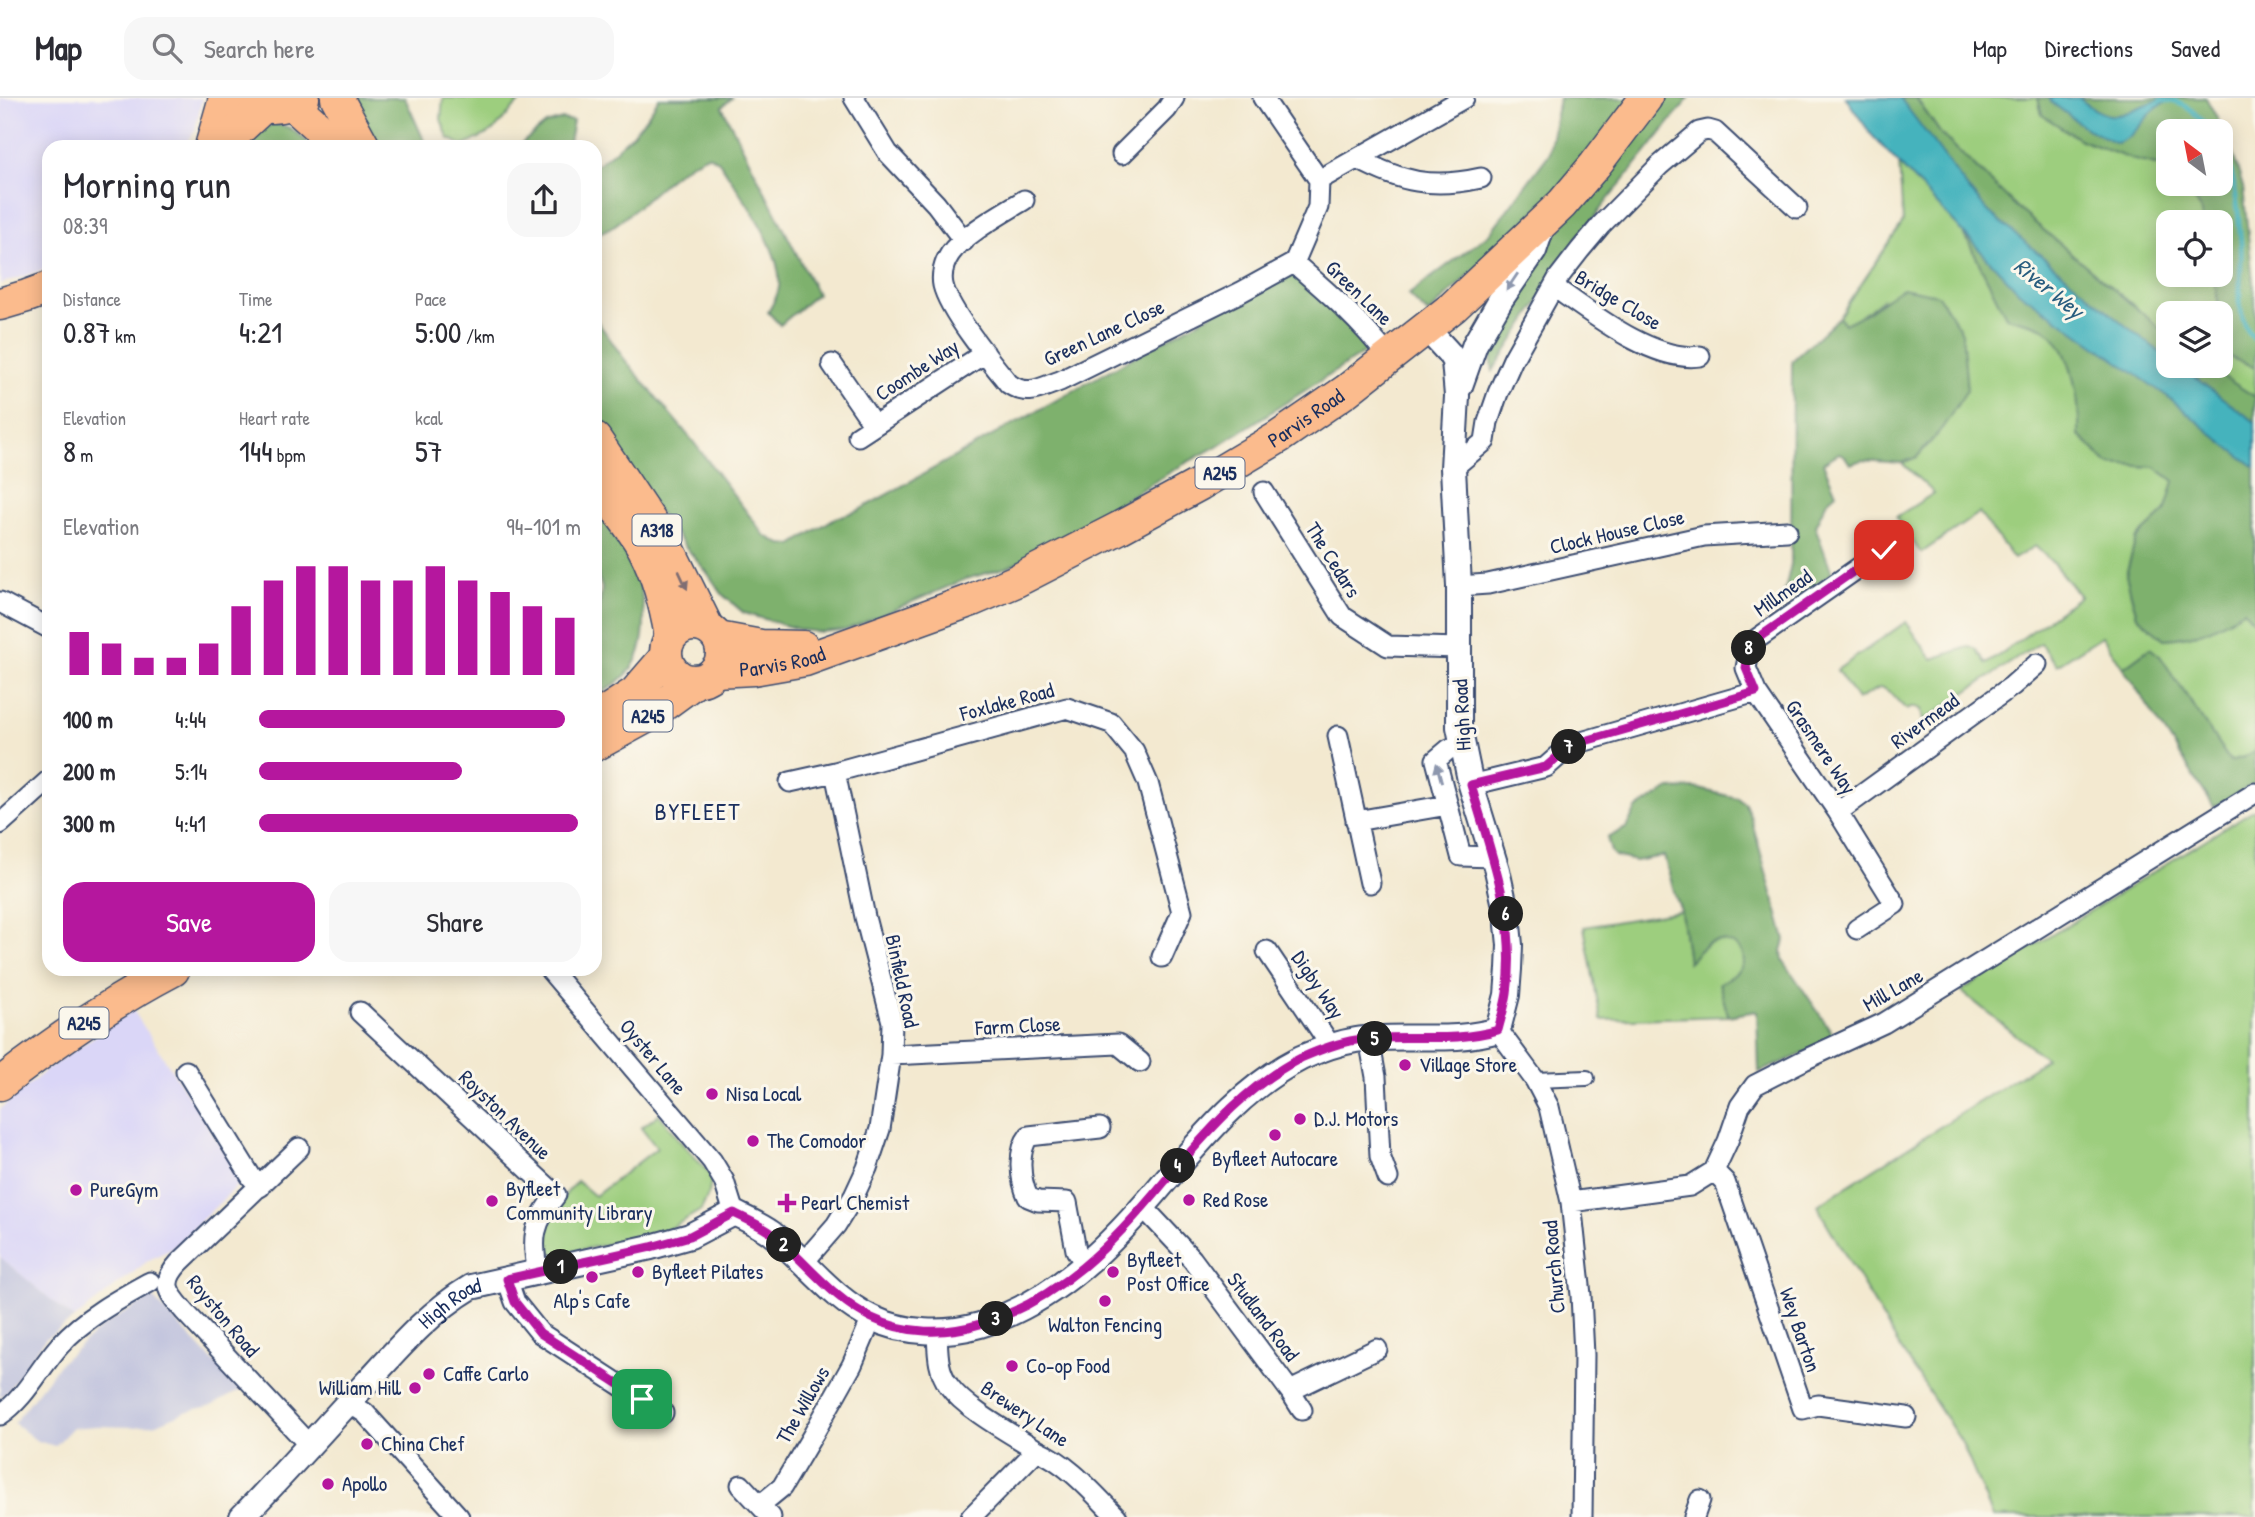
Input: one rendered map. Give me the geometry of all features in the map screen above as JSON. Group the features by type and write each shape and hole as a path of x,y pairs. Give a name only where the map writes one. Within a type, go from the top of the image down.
{"main road":[{"path":"213,140 225,98"},
{"path":"337,98 360,140"},
{"name":"Parvis Road","path":"706,676 788,664 820,655 972,600 1095,541 1279,437 1427,329 1543,223 1595,165 1646,98"},
{"path":"229,140 276,102 320,129 330,140"},
{"path":"0,304 42,290"},
{"name":"A318","path":"602,449 668,548 712,632"},
{"name":"A318","path":"602,488 633,530 653,567 664,599 668,646"},
{"name":"A245","path":"602,714 635,693 684,626 691,624 712,632"},
{"path":"706,676 722,654 712,632"},
{"name":"Parvis Road","path":"712,632 783,648 848,643"},
{"name":"A245","path":"668,646 673,672 688,680 706,676"},
{"name":"A245","path":"602,741 648,716 706,676"},
{"name":"A245","path":"0,1084 84,1023 163,976"}],"street":[{"path":"853,98 888,153 936,204 964,241"},
{"path":"1122,154 1167,109 1174,98"},
{"path":"1263,98 1319,180 1318,207 1294,263"},
{"path":"1319,180 1464,98"},
{"path":"1453,468 1485,441 1488,422 1508,370 1553,287 1580,250 1659,166 1699,132 1715,132 1797,208"},
{"path":"1358,159 1380,171 1412,182 1459,183 1480,178"},
{"name":"Green Lane Close","path":"1024,200 964,241 950,254 943,269 942,284 949,302 985,353 1009,384 1018,390 1031,391 1068,377 1294,263"},
{"name":"High Road","path":"1457,396 1475,344 1534,250 1543,223"},
{"name":"Green Lane","path":"1294,263 1369,331 1389,358"},
{"name":"Bridge Close","path":"1553,287 1643,345 1688,358 1700,356"},
{"name":"High Road","path":"1427,329 1454,361 1457,396 1453,468 1459,586 1459,726 1471,785 1503,892 1510,944 1507,995 1498,1030"},
{"name":"Coombe Way","path":"832,364 866,430 985,353"},
{"name":"The Cedars","path":"1264,492 1342,616 1388,646 1460,648"},
{"name":"Clock House Close","path":"1459,586 1488,584 1704,536 1787,531"},
{"name":"Millmead","path":"1756,692 1746,668 1751,643 1884,550"},
{"path":"0,602 42,624"},
{"name":"Rivermead","path":"1838,812 2012,686 2037,664"},
{"name":"Grasmere Way","path":"1471,785 1546,767 1571,745 1756,692 1838,812 1895,904 1857,929"},
{"name":"Foxlake Road","path":"790,782 1067,708 1111,723 1134,751 1148,783 1182,912 1162,957"},
{"path":"1338,736 1370,883"},
{"path":"1461,744 1448,748 1436,760 1461,856 1492,857"},
{"name":"Binfield Road","path":"803,1263 836,1225 867,1168 880,1129 891,1055 892,1022 865,917 835,772"},
{"path":"0,822 42,786"},
{"name":"Mill Lane","path":"1714,1171 1741,1106 1755,1086 1884,1023 2255,793"},
{"path":"1356,821 1448,805"},
{"name":"Digby Way","path":"1267,951 1331,1046"},
{"name":"Oyster Lane","path":"555,976 712,1161 724,1181 734,1213"},
{"name":"Royston Avenue","path":"360,1012 556,1195 536,1227 533,1247 538,1273"},
{"path":"734,1213 772,1234 844,1299 872,1318 937,1333 969,1328 1018,1310 1067,1281 1115,1239 1205,1134 1246,1093 1301,1058 1331,1046 1369,1039 1476,1037 1498,1030"},
{"name":"Church Road","path":"1498,1030 1535,1080 1549,1107 1571,1202 1584,1355 1582,1517"},
{"path":"1369,1039 1376,1077 1377,1138 1388,1178"},
{"name":"Farm Close","path":"891,1055 1118,1044 1140,1062"},
{"path":"186,1071 260,1187"},
{"path":"1535,1080 1587,1078"},
{"path":"1086,1265 1076,1250 1067,1202 1038,1201 1028,1197 1024,1189 1023,1150 1029,1136 1100,1128"},
{"name":"Royston Road","path":"299,1148 171,1271 167,1286 171,1296 310,1446"},
{"path":"1571,1202 1690,1186 1714,1171"},
{"name":"Wey Barton","path":"1714,1171 1725,1182 1803,1409 1818,1405 1906,1417"},
{"name":"Studland Road","path":"1143,1207 1192,1259 1302,1410"},
{"name":"High Road","path":"242,1517 418,1327 453,1298 471,1287 690,1236 734,1213"},
{"path":"0,1415 14,1406 61,1343 100,1312 171,1271"},
{"path":"507,1279 515,1302 540,1333 647,1392 663,1413"},
{"name":"The Willows","path":"741,1485 765,1511 782,1487 852,1365 872,1318"},
{"name":"Brewery Lane","path":"937,1333 939,1364 948,1385 962,1400 1048,1455 1082,1482 1117,1517"},
{"name":"Studland Road","path":"1290,1391 1377,1349"},
{"path":"348,1402 365,1413 459,1517"},
{"path":"971,1517 1037,1450"}],"shaded area":[{"path":"0,98 202,98 195,131 188,140 42,140 42,270 0,284"},
{"path":"133,1010 243,1180 173,1248 149,1260 74,1319 0,1257 0,1109 49,1068"},
{"path":"0,1257 74,1319 45,1339 7,1392 0,1397"},
{"path":"152,1297 241,1390 213,1405 185,1412 157,1424 72,1428 55,1446 37,1441 14,1423 61,1362 104,1325"}],"green space":[{"path":"344,98 405,98 424,140 367,140"},
{"path":"443,98 523,98 493,131 476,140 448,138 441,119"},
{"path":"659,98 732,98 722,107 817,294 780,325 768,312 779,287 774,255 767,238 719,161 708,155 684,168 616,224 602,231 602,160 646,118"},
{"path":"1559,98 1632,98 1588,160 1428,314 1408,295 1489,234 1549,154"},
{"path":"1658,98 1689,98 1599,211 1493,371 1491,355 1519,294 1554,236 1626,146"},
{"path":"1846,98 1916,98 1941,134 2021,211 2156,325 2156,378 2226,378 2255,397 2255,623 2244,610 2206,631 2164,639 2137,616 2126,575 2136,539 2165,512 2174,481 2155,467 2108,464 2079,435 2074,379 2057,340 2040,326 2006,317 1964,233 1871,134"},
{"path":"1916,98 2038,98 2042,115 2081,140 2131,159 2156,165 2156,196 2192,196 2200,210 2156,210 2156,287 2215,287 2218,301 2156,301 2156,325 2021,211 1941,134"},
{"path":"2038,98 2206,98 2218,119 2156,119 2156,165 2131,159 2081,140 2042,115"},
{"path":"562,119 573,121 569,140 526,140 546,124"},
{"path":"273,123 290,128 305,140 250,140"},
{"path":"2233,154 2243,187 2255,300 2255,367 2233,359 2233,301 2218,301 2215,287 2233,287 2233,210 2200,208 2192,196 2233,196"},
{"path":"1899,163 1964,233 2006,316 2045,328 2057,340 2074,379 2079,435 2108,464 2155,467 2175,481 2165,512 2136,539 2126,575 2137,616 2164,639 2206,631 2244,610 2255,623 2255,750 2244,757 2230,761 2150,648 2123,668 2102,636 2057,665 2040,643 1923,721 1921,709 1910,707 1908,710 1881,687 1857,700 1837,670 1906,622 1932,659 1968,647 1975,648 1987,664 2080,596 2035,546 2014,559 1979,513 1921,553 1896,517 1934,493 1902,463 1917,457 1941,430 1882,299 1861,318 1844,324 1839,317 1903,222"},
{"path":"1292,269 1364,335 1367,351 1221,444 1039,551 1008,567 966,579 846,630 819,632 801,630 744,613 723,595 602,437 602,328 765,536 781,544 792,545 835,518 857,511"},
{"path":"1902,288 1938,295 1962,332 1967,390 1941,430 1917,457 1902,463 1862,460 1850,464 1844,455 1839,453 1823,463 1836,493 1827,501 1815,526 1832,573 1781,608 1791,564 1792,361 1839,317 1844,324 1852,321"},
{"path":"2233,359 2255,367 2255,397 2226,378 2233,378"},
{"path":"602,513 629,553 643,607 644,626 636,661 615,684 602,692"},
{"path":"2150,648 2160,656 2230,761 2255,750 2255,783 2214,807 2123,668"},
{"path":"1695,788 1737,798 1745,804 1785,940 1783,960 1837,1040 1759,1072 1757,1011 1728,1016 1719,983 1741,967 1744,959 1742,952 1728,942 1719,941 1706,944 1688,962 1681,911 1664,856 1635,861 1615,856 1607,838 1626,828 1636,809 1670,789"},
{"path":"2255,809 2255,1517 1993,1517 1962,1443 1899,1346 1818,1205 2046,1059 1961,991"},
{"path":"1681,911 1688,961 1707,944 1720,941 1737,946 1742,952 1742,967 1720,983 1728,1016 1601,1020 1584,927"},
{"path":"659,1114 712,1176 709,1193 701,1210 662,1233 556,1255 547,1251 541,1242 555,1209 565,1195 577,1181 595,1196 657,1148 641,1128"}],"water":[{"name":"River Wey","path":"1846,98 1900,98 1969,190 1989,212 2156,349 2156,378 2195,378 2255,422 2255,467 2171,399 2019,292 1871,134"},
{"path":"2048,98 2079,98 2105,114 2114,115 2166,99 2136,130 2116,143 2087,129"}],"waterway":[{"path":"2160,101 2183,105 2199,119"},
{"path":"2233,180 2241,244 2241,307 2243,319 2255,340"}],"place":[{"name":"Village Store","path":"1405,1065"},
{"name":"Nisa Local","path":"712,1094"},
{"name":"D.J. Motors","path":"1300,1119"},
{"name":"Byfleet Autocare","path":"1275,1135"},
{"name":"The Comodor","path":"753,1141"},
{"name":"PureGym","path":"76,1190"},
{"name":"Red Rose","path":"1189,1200"},
{"name":"Byfleet Community Library","path":"492,1201"},
{"name":"Pearl Chemist","path":"787,1203"},
{"name":"Byfleet Pilates","path":"638,1272"},
{"name":"Byfleet Post Office","path":"1113,1272"},
{"name":"Alp's Cafe","path":"592,1277"},
{"name":"Walton Fencing","path":"1105,1301"},
{"name":"Co-op Food","path":"1012,1366"},
{"name":"Caffe Carlo","path":"429,1374"},
{"name":"William Hill","path":"415,1388"},
{"name":"China Chef","path":"367,1444"},
{"name":"Apollo","path":"328,1484"}],"district":[{"name":"BYFLEET","path":"698,812"}],"route":[{"path":"642,1399 540,1333 515,1302 507,1279 690,1236 734,1213 772,1234 844,1299 872,1318 892,1325 937,1333 948,1332 1001,1318 1031,1304 1067,1281 1115,1239 1205,1134 1246,1093 1301,1058 1331,1046 1359,1040 1476,1037 1498,1030 1507,995 1510,944 1507,915 1497,870 1471,785 1546,767 1571,745 1756,692 1746,668 1751,643 1884,550"}]}
